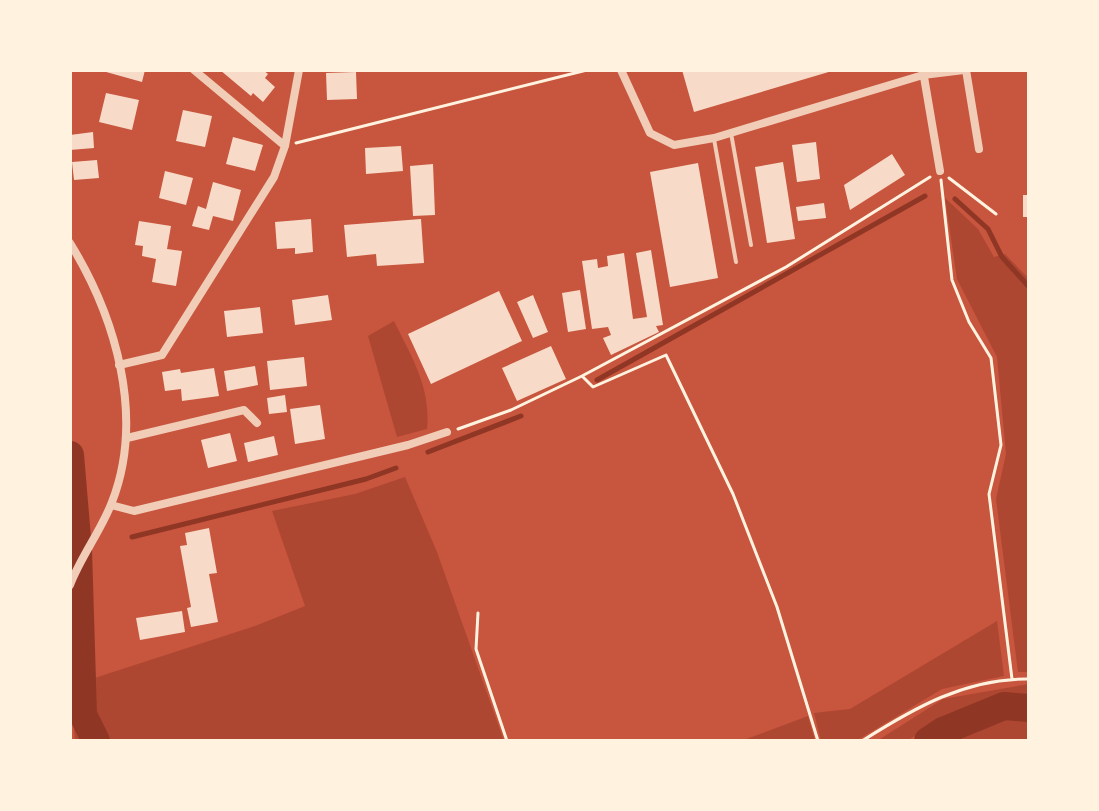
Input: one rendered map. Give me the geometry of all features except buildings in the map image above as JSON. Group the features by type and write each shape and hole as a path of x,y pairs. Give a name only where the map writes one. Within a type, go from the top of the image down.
{"street":[{"path":"194,70 285,146"},
{"path":"119,365 162,355 274,177 285,146 299,70"},
{"path":"621,70 650,133 674,145 714,138 923,73 965,70 979,149"},
{"path":"923,73 940,171"},
{"path":"70,243 106,313 119,365 127,438 121,474 111,505 71,583"},
{"path":"127,438 244,410 257,423"},
{"path":"111,505 134,511 408,445 447,432"}],"lane":[{"path":"731,132 751,245"},
{"path":"714,138 736,262"}],"path":[{"path":"285,146 587,70"},
{"path":"940,171 996,214"},
{"path":"447,432 511,410 582,376 786,267 940,171"},
{"path":"940,171 952,280 969,322 991,358 1001,445 989,494 1012,679"},
{"path":"582,376 593,387 666,355 733,494 777,607 818,741"},
{"path":"478,613 476,649 507,741"},
{"path":"862,741 937,697 976,685 1029,679"}],"shaded area":[{"path":"945,198 978,229 994,257 1005,254 1029,279 1029,672 1018,672 996,499 1006,454 997,357 957,279"},
{"path":"394,321 419,373 427,414 427,429 397,437 368,336"},
{"path":"405,477 437,552 504,741 75,741 70,686 255,626 305,606 272,511 355,494"},
{"path":"997,621 1004,676 942,689 856,741 821,741 814,713 850,709"},
{"path":"1029,684 1029,696 1005,695 936,723 907,741 877,741 943,699"},
{"path":"808,716 815,741 741,741"},
{"path":"1009,718 1029,720 1029,741 945,741 977,723"}],"waterway":[{"path":"597,380 925,196"},
{"path":"955,199 988,229 1002,257 1029,287"},
{"path":"428,452 521,416"},
{"path":"70,455 78,550 83,715 96,741"},
{"path":"132,537 366,479 396,468"},
{"path":"928,741 943,731 1004,706 1029,708"}]}
